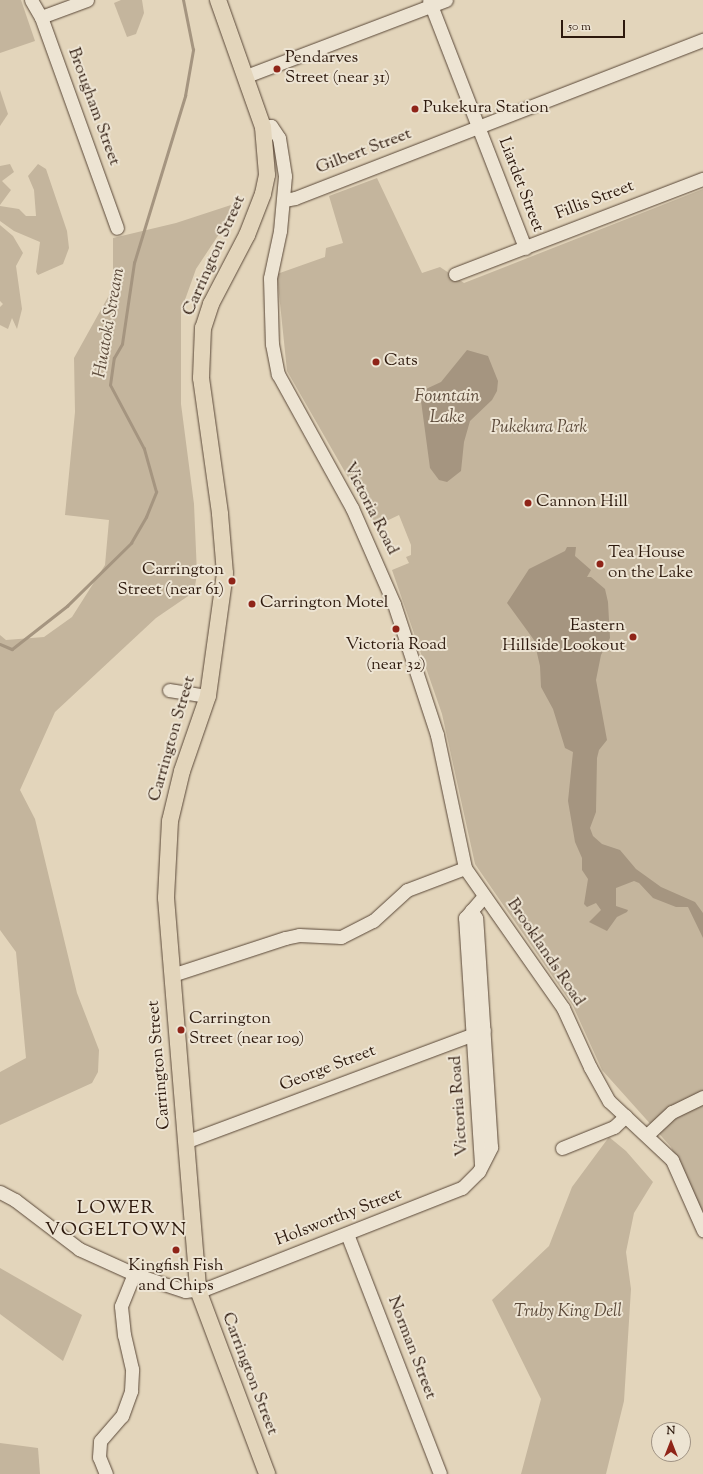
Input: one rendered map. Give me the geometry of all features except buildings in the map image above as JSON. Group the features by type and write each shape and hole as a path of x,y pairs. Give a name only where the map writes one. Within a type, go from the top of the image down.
{"main road":[{"name":"Carrington Street","path":"218,0 263,127 267,164 263,194 247,235 211,304 203,328 203,391 226,559 224,587 208,696 182,770 170,822 166,873 172,975 198,1290 267,1474"}],"street":[{"name":"Brougham Street","path":"31,0 41,18 117,228"},
{"path":"41,18 87,0"},
{"path":"246,76 430,3 446,0"},
{"name":"Liardet Street","path":"430,3 525,248"},
{"name":"Gilbert Street","path":"284,200 295,198 703,40"},
{"name":"Victoria Road","path":"263,127 271,126 280,138 285,165 284,200 270,278 272,344 278,374 352,508 394,604 437,735 465,868 484,896 472,910 476,918 479,1031 491,1147 481,1164"},
{"name":"Fillis Street","path":"455,274 703,179"},
{"path":"170,690 208,696"},
{"path":"172,975 285,938 298,935 341,936 373,921 407,890 465,868"},
{"name":"Brooklands Road","path":"484,896 563,1008 598,1084 610,1100 672,1160 703,1230"},
{"name":"George Street","path":"185,1142 479,1031"},
{"path":"647,1135 672,1112 703,1097"},
{"path":"562,1148 614,1127 626,1116"},
{"name":"Holsworthy Street","path":"0,1192 15,1200 79,1248 134,1274 180,1291 198,1290 347,1234 462,1188 471,1181 481,1164"},
{"name":"Norman Street","path":"347,1234 440,1474"},
{"path":"106,1474 99,1457 100,1441 122,1416 133,1380 121,1306 134,1274"}],"green space":[{"path":"0,0 21,0 35,41 0,53"},
{"path":"121,0 142,0 144,13 136,34 127,37 114,3"},
{"path":"0,90 8,114 0,126"},
{"path":"10,164 14,172 2,181 11,190 0,205 0,166"},
{"path":"38,164 46,169 67,231 69,248 63,264 38,275 36,272 40,242 14,231 0,221 0,206 19,209 26,216 36,216 34,190 28,176"},
{"name":"Pukekura Park","path":"377,178 422,273 440,267 464,283 703,189 703,1229 671,1147 602,1070 573,1006 475,864 442,714 392,570 409,563 406,557 411,555 411,545 399,515 376,526 287,371 277,274 325,257 326,248 343,243 329,196"},
{"path":"231,205 225,225 196,269 181,311 181,404 194,504 197,574 194,592 156,618 55,712 20,790 35,819 77,993 99,1050 98,1072 92,1083 0,1125 0,1072 26,1058 16,952 0,930 0,635 6,640 44,637 72,617 105,565 109,520 65,515 75,412 74,358 113,288 113,238 176,223"},
{"path":"0,225 13,236 23,253 16,266 22,309 17,329 12,318 8,329 0,325 0,307 3,304 0,301"},
{"name":"Truby King Dell","path":"609,1137 626,1151 653,1182 634,1213 626,1252 631,1289 624,1401 606,1474 521,1474 541,1399 492,1300 549,1246 572,1187"},
{"path":"0,1268 82,1315 63,1361 0,1314"},
{"path":"0,1443 38,1448 40,1474 0,1474"}],"water":[{"name":"Fountain Lake","path":"467,350 488,356 498,381 497,391 492,400 470,421 464,442 461,471 447,482 439,480 430,468 421,401 426,389 441,382"},
{"path":"567,547 576,547 575,556 591,570 587,577 591,577 605,589 608,602 610,638 601,655 596,680 607,740 599,750 597,758 596,812 590,828 593,836 602,844 620,850 636,869 661,887 695,902 703,913 703,938 688,907 676,907 653,898 639,883 634,881 616,888 616,906 628,910 617,917 607,931 589,922 601,910 596,903 587,907 584,904 588,879 582,870 582,858 575,842 568,801 573,752 565,748 553,709 541,687 540,666 534,640 507,603 529,569 565,551"}],"waterway":[{"name":"Huatoki Stream","path":"0,644 12,649 67,606 131,543 146,517 156,492 144,449 110,385 114,358 122,344 134,263 185,96 193,50 183,0"}],"place":[{"name":"Pendarves Street (near 31)","path":"277,69"},
{"name":"Pukekura Station","path":"415,109"},
{"name":"Cats","path":"376,362"},
{"name":"Cannon Hill","path":"528,503"},
{"name":"Tea House on the Lake","path":"600,564"},
{"name":"Carrington Street (near 61)","path":"232,581"},
{"name":"Carrington Motel","path":"252,604"},
{"name":"Victoria Road (near 32)","path":"396,629"},
{"name":"Eastern Hillside Lookout","path":"633,637"},
{"name":"Carrington Street (near 109)","path":"181,1030"},
{"name":"Kingfish Fish and Chips","path":"176,1250"}],"district":[{"name":"LOWER VOGELTOWN","path":"116,1220"}]}
